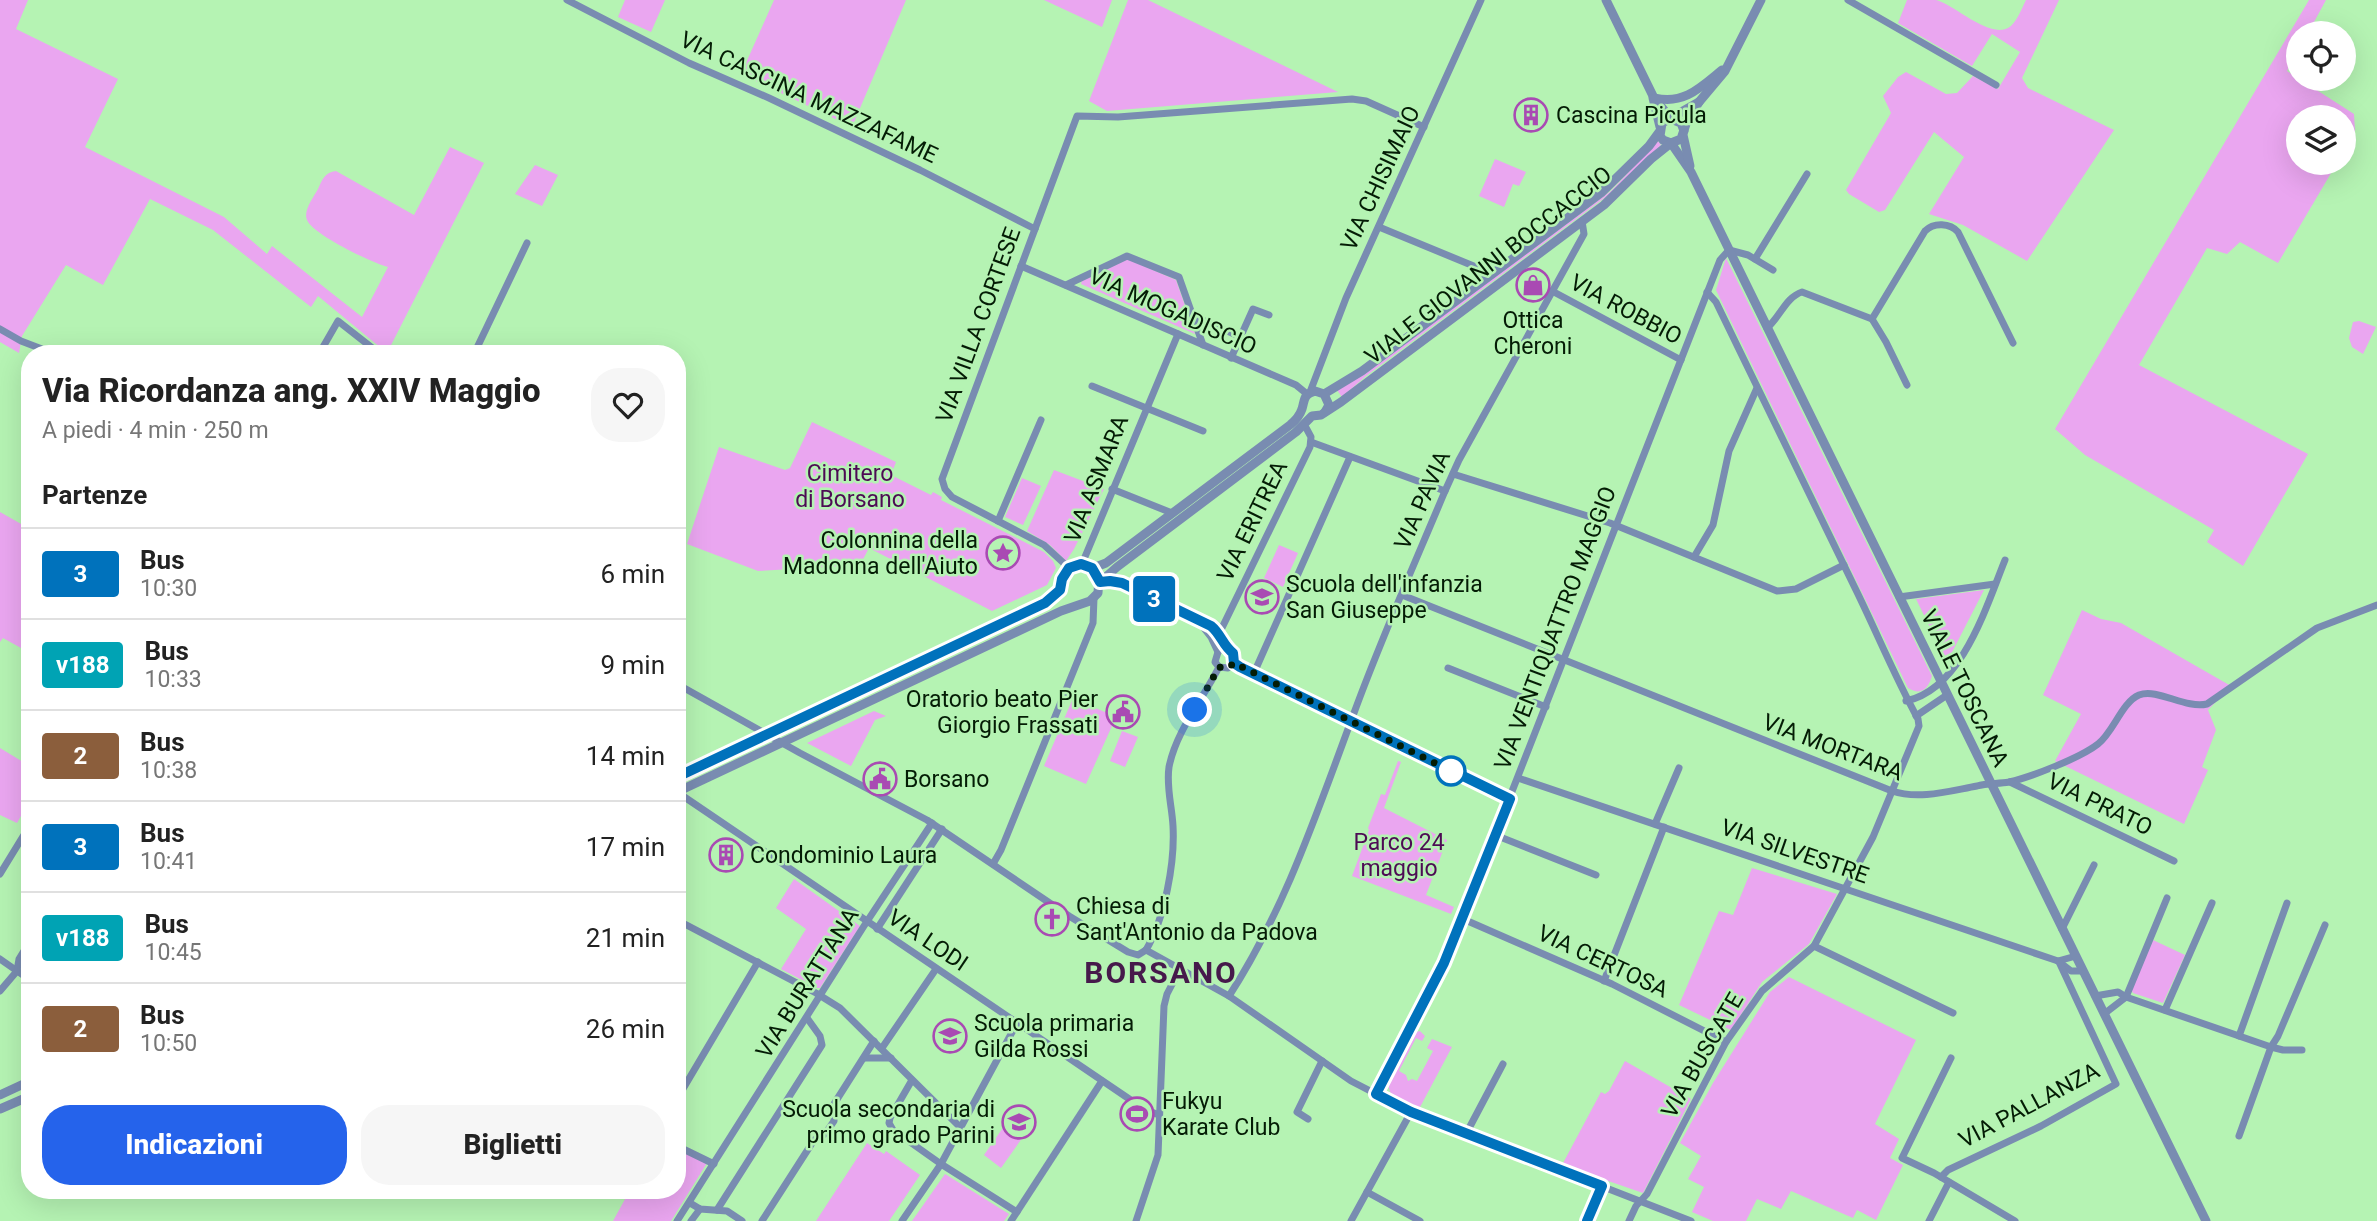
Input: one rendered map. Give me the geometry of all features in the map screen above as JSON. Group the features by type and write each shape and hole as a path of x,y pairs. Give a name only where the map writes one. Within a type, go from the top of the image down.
{"street":[{"name":"VIA CASCINA MAZZAFAME","path":"566,0 689,63 920,170 1035,229"},
{"name":"VIA CHISIMAIO","path":"1315,393 1317,373 1346,299 1481,0"},
{"path":"1606,0 1654,97 1671,119 1681,123 1683,133"},
{"path":"1654,97 1663,140 1678,142 1699,102 1729,64 1761,0"},
{"path":"1848,0 1996,85"},
{"path":"1654,97 1671,101 1686,97 1729,64"},
{"name":"VIA VILLA CORTESE","path":"1069,568 1044,545 950,496 944,487 942,476 1077,116 1118,117 1352,99 1366,101 1424,127"},
{"path":"1660,129 1666,121 1699,102"},
{"name":"VIALE GIOVANNI BOCCACCIO","path":"1315,393 1362,371 1605,190 1649,146 1660,129"},
{"name":"VIALE TOSCANA","path":"1683,133 1691,172"},
{"name":"VIALE GIOVANNI BOCCACCIO","path":"1311,416 1325,413 1611,200 1671,143"},
{"name":"VIALE TOSCANA","path":"1671,143 1691,172 2206,1221"},
{"path":"1755,259 1807,174"},
{"name":"VIA PAVIA","path":"1229,996 1257,950 1279,904 1445,491 1584,233 1582,221"},
{"path":"1872,319 1925,231 1935,225 1951,226 1958,232 2014,343"},
{"path":"1379,227 1493,274"},
{"path":"478,345 527,243"},
{"path":"1729,250 1755,259 1773,270"},
{"name":"VIA VENTIQUATTRO MAGGIO","path":"1376,1094 1444,963 1707,292 1720,260 1729,250"},
{"path":"1066,285 1125,256 1179,277 1203,345"},
{"name":"VIA MOGADISCIO","path":"1021,266 1315,393"},
{"name":"VIA ROBBIO","path":"1552,291 1681,360"},
{"path":"1707,292 1716,302 1844,565 1906,701 1916,716 1947,695"},
{"path":"1767,328 1793,296 1802,292 1872,319 1907,385"},
{"path":"1231,358 1252,309 1269,315"},
{"path":"1193,316 1241,337"},
{"path":"324,345 338,321 369,345"},
{"path":"0,329 31,345"},
{"name":"VIA ASMARA","path":"1082,565 1178,334"},
{"name":"VIA ASMARA","path":"1092,386 1203,431"},
{"path":"1693,557 1713,525 1729,451 1757,387"},
{"path":"1081,603 1067,597 1062,587 1062,579 1069,568 1082,565 1093,568 1104,564 1290,425 1303,407 1303,401 1315,393 1329,405 1325,413"},
{"path":"1100,582 1304,424 1311,416 1303,407"},
{"path":"998,522 1041,420"},
{"name":"VIA ERITREA","path":"1219,634 1311,442 1304,424"},
{"path":"1311,442 1445,491"},
{"path":"1254,673 1350,457"},
{"path":"1453,474 1616,525 1770,589 1783,592 1796,589 1844,565"},
{"path":"1112,489 1172,513"},
{"path":"1906,701 1926,695 1941,682 1966,649 2005,560"},
{"path":"686,788 1061,611 1094,598 1100,582 1093,568"},
{"path":"1100,582 1122,583 1211,626 1234,656 1234,663"},
{"path":"1899,597 1995,584"},
{"path":"686,773 1045,603 1062,587"},
{"name":"VIA MORTARA","path":"1402,595 1892,792 1919,795 2010,782 2052,767 2098,744 2109,733 2129,703 2139,695 2193,705 2207,704 2317,628 2377,605"},
{"path":"993,864 1093,623 1094,598"},
{"path":"1199,622 1211,637 1219,667"},
{"path":"1217,652 1227,649"},
{"path":"1234,663 1510,799"},
{"path":"1219,667 1228,668 1234,663"},
{"path":"686,689 932,823 1069,916 1128,952 1138,955 1146,950 1163,906 1172,858 1173,826 1168,783 1172,754 1219,667"},
{"path":"1448,668 1546,707"},
{"name":"VIA BUSCATE","path":"1629,1221 1647,1194 1726,1042 1762,990 1814,946 1873,837 1918,729 1916,716"},
{"path":"1656,824 1679,768"},
{"name":"VIA SILVESTRE","path":"1518,778 2059,961 2071,971 2083,971"},
{"name":"VIA PRATO","path":"2010,782 2174,861"},
{"name":"VIA LODI","path":"686,798 1102,1082 1144,1109 1159,1115"},
{"name":"VIA BURATTANA","path":"677,1221 932,823"},
{"path":"1604,981 1664,827"},
{"name":"VIA BURATTANA","path":"877,929 942,829"},
{"path":"1495,835 1596,875"},
{"path":"0,874 21,840"},
{"path":"2062,929 2094,865"},
{"path":"2104,1014 2126,997 2167,898"},
{"path":"2165,1010 2212,903"},
{"path":"2239,1036 2287,903"},
{"name":"VIA CERTOSA","path":"1462,919 1604,981 1726,1042"},
{"path":"686,925 820,995 843,1011 961,1128"},
{"path":"2239,1136 2271,1047 2325,925"},
{"path":"1814,946 1953,1013"},
{"path":"1146,950 1229,996 1348,1079 1411,1112 1691,1221"},
{"path":"0,991 17,971 21,956"},
{"path":"2059,961 2076,956"},
{"path":"0,959 21,974"},
{"name":"VIA PALLANZA","path":"1941,1177 1948,1170 2041,1126 2116,1084 2059,961"},
{"path":"686,1084 758,962"},
{"path":"882,1048 936,969"},
{"path":"1136,1221 1158,1154 1165,1003 1180,969"},
{"path":"2095,996 2116,992 2271,1047 2283,1050 2302,1049"},
{"path":"717,1210 822,1045 820,1036 807,1018"},
{"path":"902,1221 942,1164 1017,1023"},
{"path":"762,1221 814,1140 824,1134 834,1121 834,1104 874,1041"},
{"path":"864,1058 891,1058"},
{"name":"VIA PALLANZA","path":"1951,1058 1902,1157 2015,1221"},
{"path":"1308,1119 1297,1112 1322,1061"},
{"path":"1466,1134 1503,1064"},
{"path":"912,1080 890,1118 890,1125 896,1133 1017,1212"},
{"path":"1011,1221 1102,1082"},
{"path":"0,1095 21,1085"},
{"path":"0,1110 21,1100"},
{"path":"1351,1221 1411,1112"},
{"path":"686,1150 714,1164"},
{"path":"1929,1221 1949,1182"},
{"path":"1587,1221 1602,1186"},
{"path":"1367,1192 1420,1221"},
{"path":"690,1203 700,1209 727,1211 743,1221"},
{"path":"691,1221 700,1209"}],"green space":[{"path":"0,0 28,0 16,29 118,79 85,147 224,217 267,254 272,246 362,317 388,267 357,254 311,226 306,216 307,209 324,177 336,171 414,215 450,147 484,163 391,345 377,345 318,296 311,307 213,230 150,199 103,285 66,265 22,336 19,353 0,342"},
{"path":"625,0 665,0 651,32 618,17"},
{"path":"774,0 906,0 852,127 741,74"},
{"path":"1044,0 1112,0 1102,27"},
{"path":"1128,0 1148,0 1338,92 1107,111 1089,101"},
{"path":"1907,0 1936,0 1981,25 2000,30 2014,23 2026,0 2059,0 2022,78 2028,88 2114,130 2027,261 1963,225 1929,214 1964,157 1934,132 1885,210 1879,212 1846,190 1891,113 1883,96 1898,77 1906,72 1946,94 1957,93 1973,76 1998,89 2020,52 1992,34 1972,66 1898,23"},
{"path":"2309,0 2326,0 2315,21 2297,21"},
{"path":"2286,39 2286,91 2318,91 2340,105 2286,105 2286,175 2330,175 2278,263 2240,242 2227,254 2207,248 2139,365 2308,454 2243,566 2207,542 2214,530 2085,455 2055,429"},
{"path":"1658,141 1661,145 1611,193 1366,376 1342,397 1337,390 1364,374 1611,191"},
{"path":"1495,159 1526,172 1519,186 1513,184 1504,207 1479,196"},
{"path":"535,165 558,175 542,206 515,194"},
{"path":"1726,258 1932,676 1923,690 1908,688 1716,290"},
{"path":"1128,259 1176,280 1195,334 1081,284 1082,281"},
{"path":"2359,321 2376,327 2363,354 2352,347 2349,338 2353,322"},
{"name":"Cimitero di Borsano","path":"812,422 896,462 891,475 931,495 933,492 942,497 941,500 1044,552 1056,568 1047,585 992,611 869,548 860,565 758,571 687,544 719,447 785,470 790,468"},
{"path":"1054,470 1104,489 1066,561 1050,545 1027,531"},
{"path":"1022,478 1041,486 1023,525 1005,517"},
{"path":"0,512 21,524 21,648 3,638 0,642"},
{"path":"1279,545 1298,553 1283,587 1264,578"},
{"path":"1984,590 1947,662 1916,599"},
{"path":"2082,610 2101,619 2121,623 2231,686 2208,710 2216,730 2202,767 2208,770 2184,824 2055,761 2081,714 2043,695"},
{"path":"1073,698 1116,717 1086,784 1044,766"},
{"path":"874,711 886,716 875,720 851,766 807,743"},
{"path":"1122,731 1138,737 1125,767 1110,761"},
{"path":"0,748 21,761 21,816 17,823 0,815"},
{"name":"Parco 24 maggio","path":"1398,761 1401,762 1384,808 1447,840 1426,895 1454,907 1451,914 1352,876 1381,794 1385,795"},
{"path":"1752,868 1837,894 1809,944 1762,982 1731,1030 1679,1005 1719,911 1733,915"},
{"path":"794,879 860,926 820,988 781,969 806,929 776,908"},
{"path":"2153,940 2185,955 2163,1003 2133,993 2131,989"},
{"path":"1789,977 1916,1040 1875,1124 1899,1139 1890,1158 1903,1165 1876,1220 1857,1210 1853,1218 1791,1191 1781,1209 1757,1199 1746,1221 1713,1221 1692,1212 1704,1187 1688,1179 1701,1156 1680,1143 1713,1083 1770,992"},
{"path":"1420,1031 1425,1036 1422,1041 1416,1038 1399,1071 1406,1075 1408,1081 1417,1081 1433,1051 1427,1048 1432,1039 1452,1047 1419,1109 1392,1097 1387,1083 1412,1033"},
{"path":"1625,1061 1691,1099 1643,1193 1562,1165 1601,1092 1605,1094 1609,1091"},
{"path":"1007,1122 1025,1134 1001,1168 984,1155"},
{"path":"867,1143 884,1154 886,1151 920,1175 889,1221 816,1221"},
{"path":"686,1153 707,1163 686,1197"},
{"path":"945,1174 1009,1214 1004,1221 912,1221"},
{"path":"625,1199 685,1199 671,1221 613,1221"}],"bus line":[{"name":"3","path":"686,773 1045,603 1060,590 1065,573 1075,565 1092,568 1100,582 1122,583 1211,626 1227,649 1233,653 1234,663 1240,667 1510,799 1444,963 1376,1094 1411,1112 1602,1186 1587,1221"}],"place":[{"name":"Cascina Picula","path":"1531,115"},
{"name":"Ottica Cheroni","path":"1533,285"},
{"name":"Colonnina della Madonna dell'Aiuto","path":"1003,553"},
{"name":"Scuola dell'infanzia San Giuseppe","path":"1262,597"},
{"name":"Oratorio beato Pier Giorgio Frassati","path":"1123,712"},
{"name":"Borsano","path":"880,779"},
{"name":"Condominio Laura","path":"726,855"},
{"name":"Chiesa di Sant'Antonio da Padova","path":"1052,919"},
{"name":"Scuola primaria Gilda Rossi","path":"950,1036"},
{"name":"Fukyu Karate Club","path":"1137,1114"},
{"name":"Scuola secondaria di primo grado Parini","path":"1019,1122"}],"district":[{"name":"BORSANO","path":"1161,973"}],"route":[{"path":"1195,710 1219,667 1228,668 1234,663 1451,771"}]}
